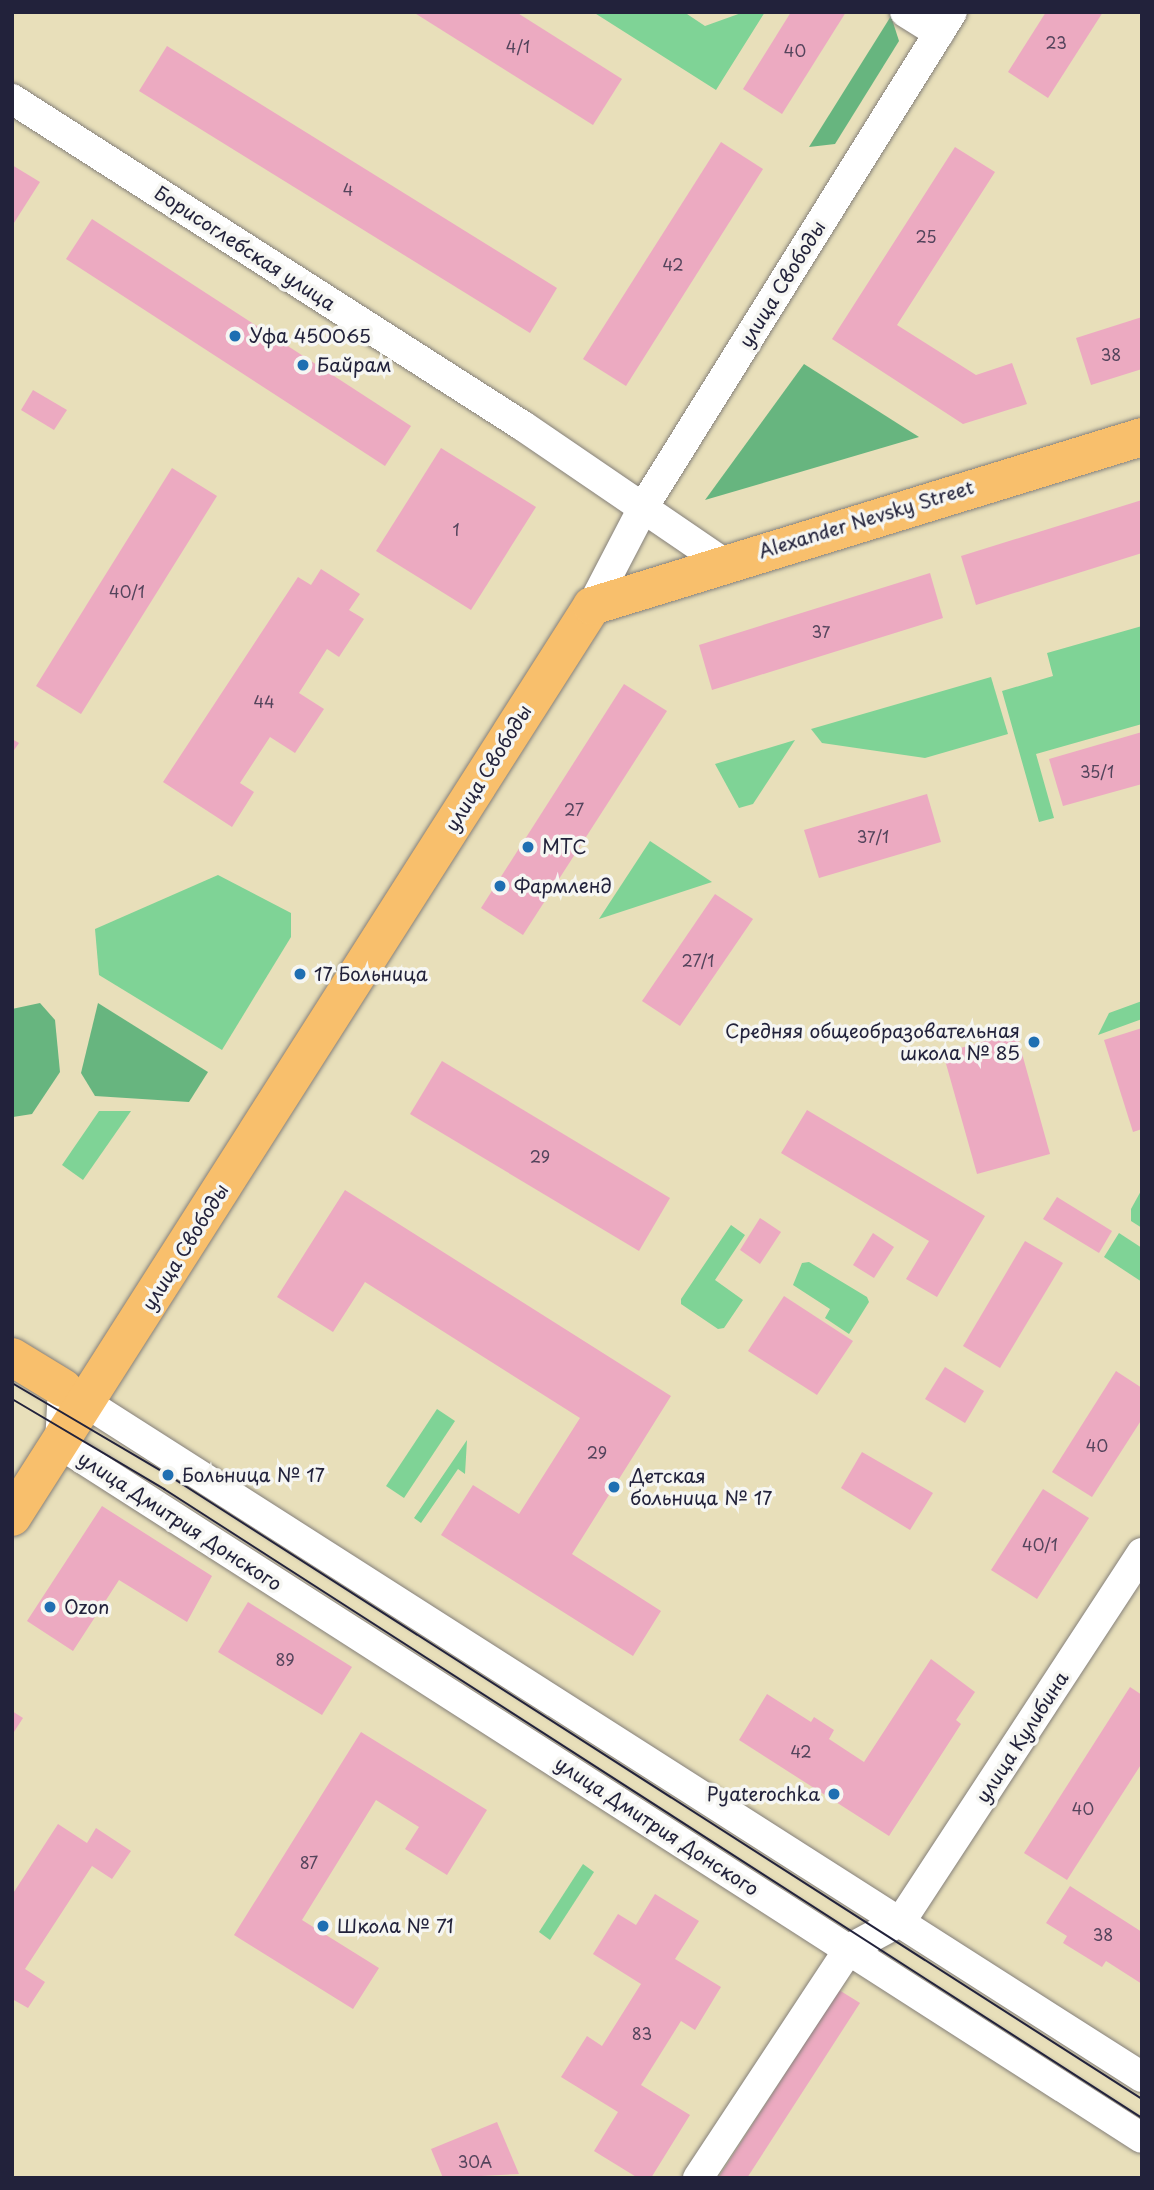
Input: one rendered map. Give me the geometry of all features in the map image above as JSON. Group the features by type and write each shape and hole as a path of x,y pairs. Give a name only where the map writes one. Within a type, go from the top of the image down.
{"main road":[{"name":"Alexander Nevsky Street","path":"592,606 722,562 1142,437"},
{"name":"улица Свободы","path":"12,1517 60,1444 75,1395 592,606"},
{"path":"12,1357 75,1395"}],"street":[{"path":"905,12 946,23"},
{"name":"улица Свободы","path":"592,606 643,506 946,23"},
{"name":"Борисоглебская улица","path":"12,99 643,506 722,562"},
{"path":"75,1395 1142,2077"},
{"name":"улица Дмитрия Донского","path":"60,1444 1142,2138"},
{"name":"улица Кулибина","path":"901,1921 1142,1553"},
{"path":"698,2178 849,1949 901,1921"}],"green space":[{"path":"593,12 684,12 705,26 744,12 765,12 716,90"},
{"path":"891,16 899,41 835,144 809,147"},
{"path":"804,364 919,437 705,500"},
{"path":"1142,626 1142,724 1036,754 1054,818 1039,822 1002,691 1053,676 1047,653"},
{"path":"991,677 1008,734 925,758 822,743 811,729"},
{"path":"795,740 753,804 739,808 715,764"},
{"path":"650,841 712,882 599,919"},
{"path":"218,875 291,913 291,937 222,1050 99,975 95,929"},
{"path":"1142,1001 1142,1019 1098,1035 1109,1013"},
{"path":"40,1003 55,1020 60,1072 32,1114 13,1117 12,1009"},
{"path":"98,1003 208,1072 189,1102 95,1096 81,1073"},
{"path":"99,1111 131,1111 83,1180 62,1165"},
{"path":"1142,1189 1142,1228 1131,1221 1131,1209"},
{"path":"731,1225 745,1235 715,1280 743,1300 724,1328 718,1329 681,1304 681,1299"},
{"path":"1119,1233 1142,1248 1142,1282 1104,1257"},
{"path":"809,1262 867,1297 869,1302 849,1334 825,1318 830,1309 793,1285 802,1263"},
{"path":"437,1409 455,1421 404,1498 386,1486"},
{"path":"467,1440 465,1474 458,1469 421,1523 414,1518"},
{"path":"583,1864 594,1872 550,1940 539,1932"}],"building":[{"path":"413,12 516,12 622,79 593,125"},
{"path":"791,12 846,12 782,114 743,89"},
{"path":"1046,12 1103,12 1048,98 1008,72"},
{"path":"167,46 557,288 530,333 139,91"},
{"path":"721,142 763,169 626,386 583,359"},
{"path":"955,147 995,172 897,325 976,375 1012,363 1027,404 963,424 832,339"},
{"path":"12,165 40,182 12,226"},
{"path":"92,219 411,426 385,466 66,259"},
{"path":"1142,317 1142,369 1091,385 1076,338"},
{"path":"33,390 67,410 54,430 21,410"},
{"path":"441,448 536,507 471,610 376,551"},
{"path":"172,468 217,496 81,714 36,686"},
{"path":"1142,500 1142,553 976,605 961,556"},
{"path":"321,569 360,594 349,610 364,619 339,657 327,649 299,693 324,709 295,753 270,737 240,783 254,792 232,827 163,782 298,577 311,585"},
{"path":"930,573 943,618 712,690 699,645"},
{"path":"624,684 667,711 523,935 481,908"},
{"path":"1142,732 1142,784 1063,806 1049,759"},
{"path":"12,739 19,743 12,753"},
{"path":"927,794 941,842 819,878 804,830"},
{"path":"715,894 753,919 680,1026 642,1001"},
{"path":"1142,1028 1142,1129 1133,1132 1104,1040"},
{"path":"1016,1032 1050,1154 977,1174 943,1053"},
{"path":"442,1061 670,1198 639,1251 410,1114"},
{"path":"807,1110 985,1216 937,1297 906,1279 929,1241 781,1153"},
{"path":"345,1190 671,1396 572,1554 661,1611 633,1656 441,1535 473,1485 519,1514 580,1418 365,1282 333,1332 277,1297"},
{"path":"1057,1197 1112,1231 1099,1253 1043,1219"},
{"path":"760,1218 781,1232 760,1264 740,1250"},
{"path":"873,1233 894,1247 874,1278 853,1265"},
{"path":"1025,1241 1063,1263 1000,1368 963,1346"},
{"path":"784,1296 853,1341 817,1395 748,1351"},
{"path":"945,1367 984,1391 965,1423 925,1399"},
{"path":"1116,1371 1142,1388 1142,1419 1092,1497 1052,1472"},
{"path":"862,1452 933,1493 910,1530 841,1488"},
{"path":"1043,1489 1089,1518 1037,1599 991,1570"},
{"path":"102,1506 212,1576 187,1622 119,1580 73,1651 27,1621"},
{"path":"248,1602 352,1667 322,1715 218,1652"},
{"path":"931,1659 975,1692 956,1720 961,1724 889,1836 739,1740 767,1694 811,1722 814,1717 834,1730 829,1739 864,1762"},
{"path":"1130,1687 1142,1695 1142,1763 1067,1880 1024,1853"},
{"path":"12,1711 23,1718 12,1735"},
{"path":"361,1732 487,1810 447,1875 405,1849 419,1827 376,1800 302,1920 379,1968 353,2009 234,1935"},
{"path":"58,1824 87,1843 96,1828 131,1851 112,1879 92,1866 25,1969 45,1982 28,2008 12,1999 12,1895"},
{"path":"1070,1886 1142,1932 1142,1984 1106,1961 1102,1967 1063,1943 1067,1936 1046,1923"},
{"path":"655,1894 699,1921 675,1959 721,1987 695,2030 681,2021 641,2085 690,2115 651,2178 638,2178 594,2151 618,2112 561,2077 587,2036 602,2046 641,1984 593,1954 618,1914 636,1925"},
{"path":"839,1990 860,2003 747,2178 718,2178"},
{"path":"497,2122 519,2174 443,2178 431,2149"}],"tram line":[{"path":"12,1383 168,1475 1142,2099"},
{"path":"12,1399 164,1489 1142,2118"}],"place":[{"name":"Уфа 450065","path":"235,336"},
{"name":"Байрам","path":"303,365"},
{"name":"МТС","path":"528,847"},
{"name":"Фармленд","path":"500,886"},
{"name":"17 Больница","path":"300,974"},
{"name":"Средняя общеобразовательная школа № 85","path":"1034,1042"},
{"name":"Больница № 17","path":"168,1475"},
{"name":"Детская больница № 17","path":"614,1487"},
{"name":"Ozon","path":"50,1607"},
{"name":"Pyaterochka","path":"834,1794"},
{"name":"Школа № 71","path":"323,1926"}]}
